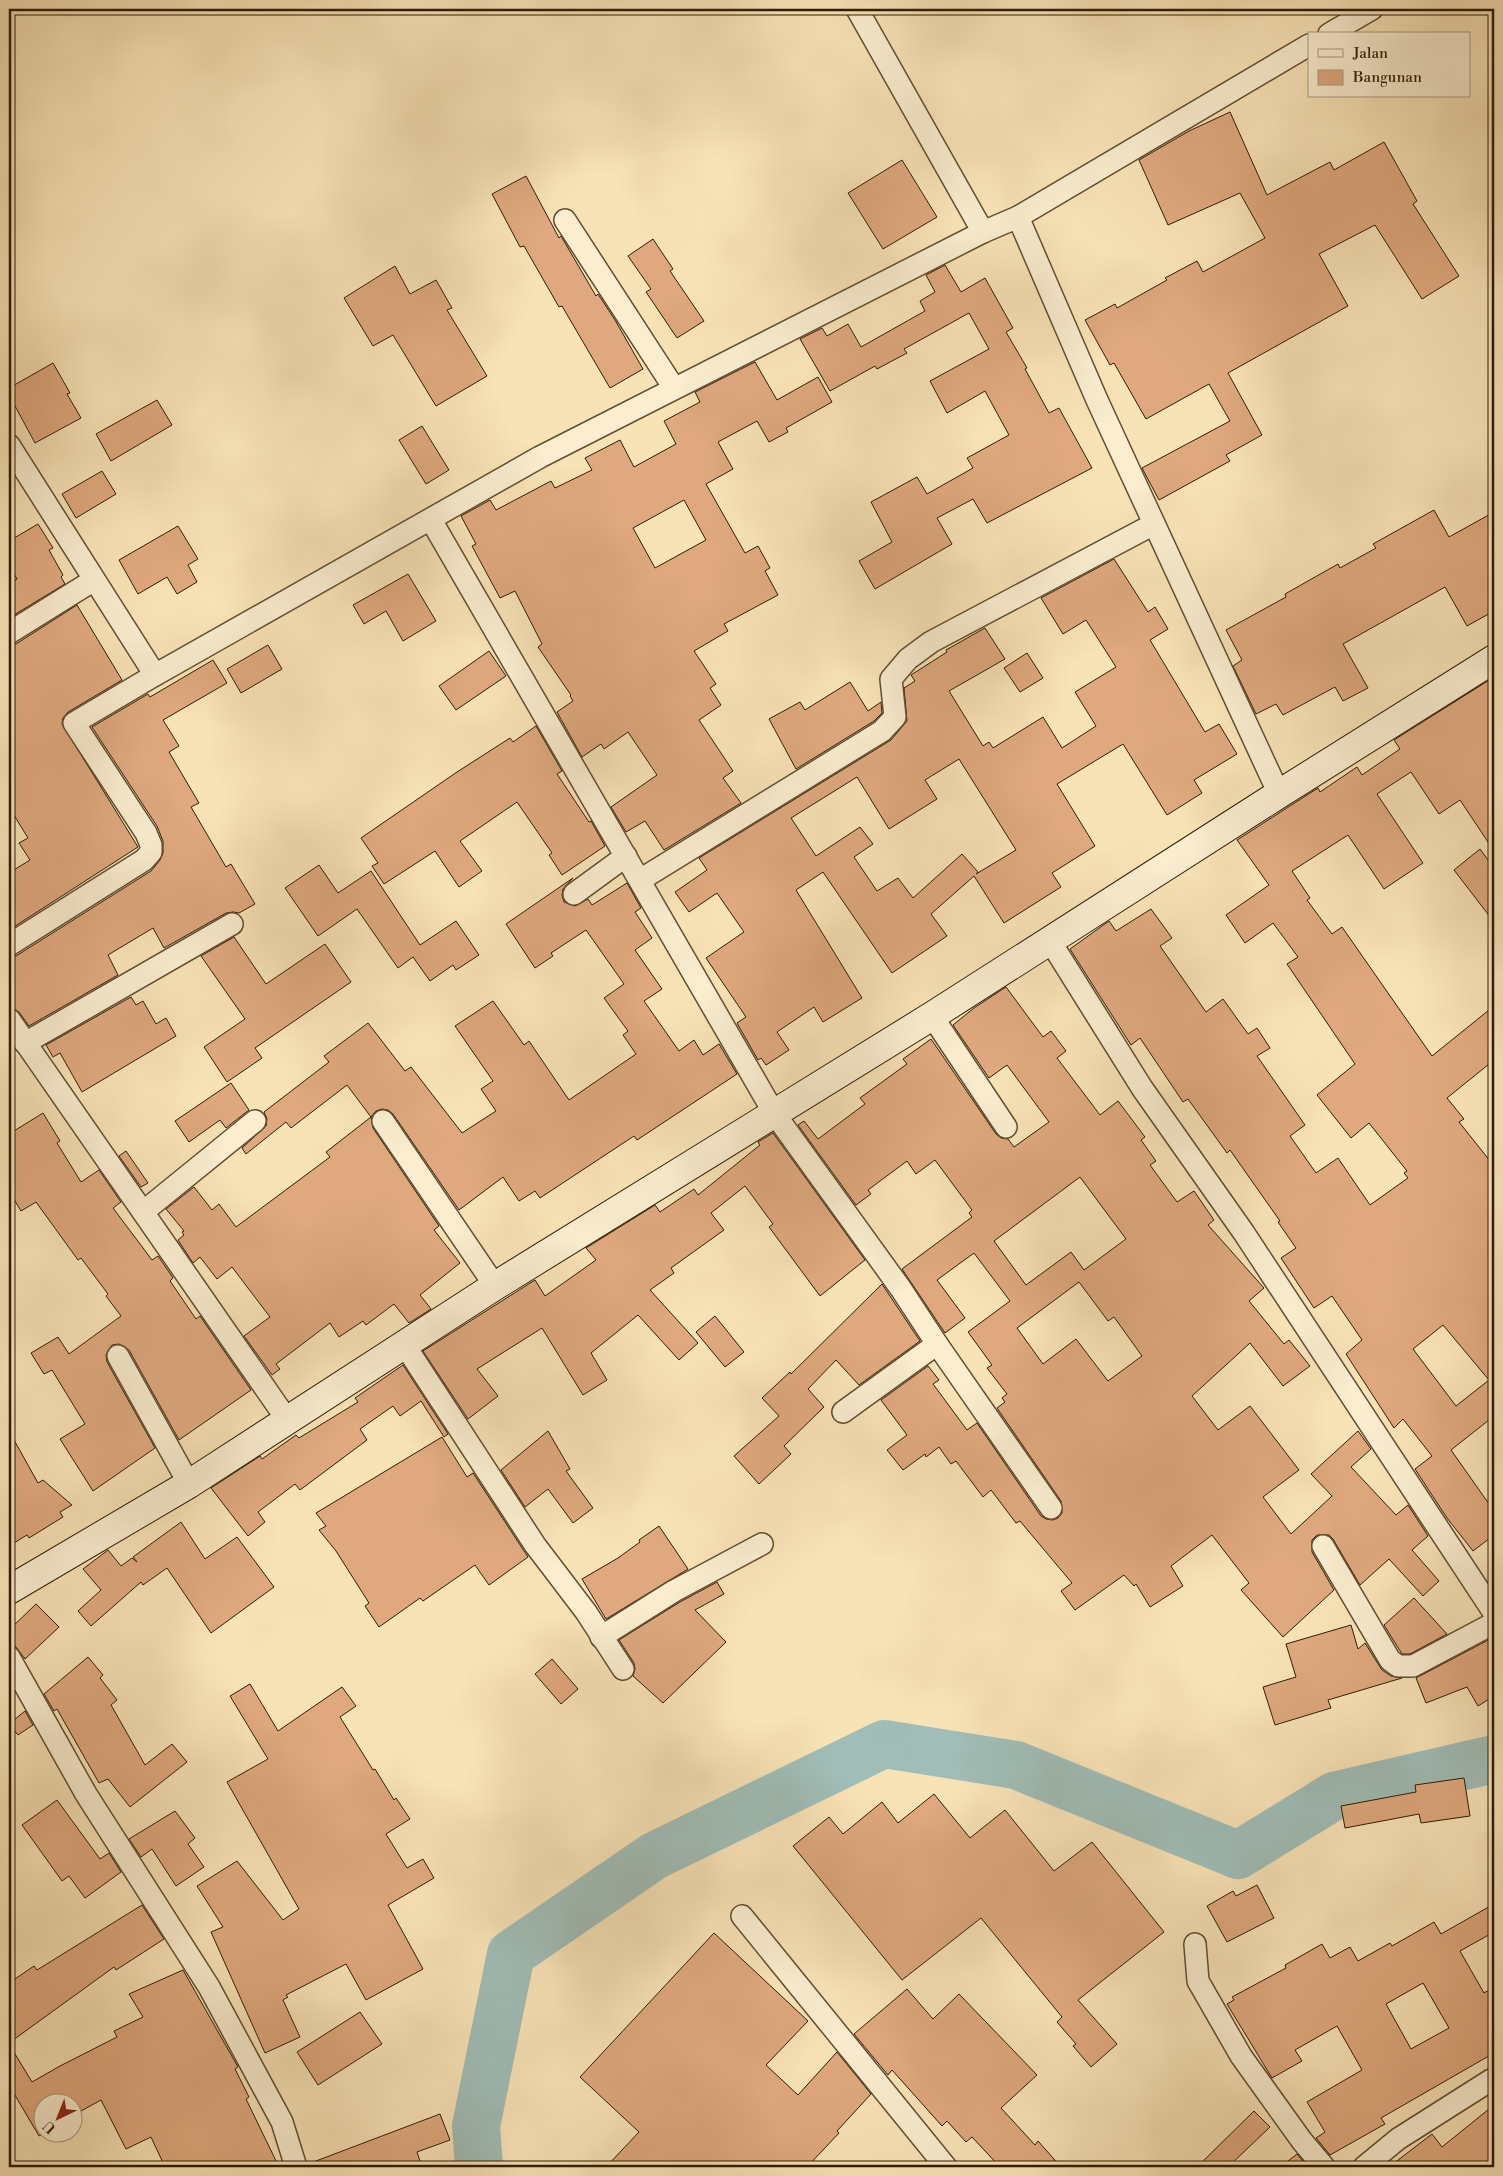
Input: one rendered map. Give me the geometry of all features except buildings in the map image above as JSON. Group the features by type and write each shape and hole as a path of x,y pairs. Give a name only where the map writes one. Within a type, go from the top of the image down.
{"main road":[{"path":"9,1590 189,1484 495,1286 932,1016 1494,659"}],"street":[{"path":"857,9 983,232"},
{"path":"1332,32 1372,9"},
{"path":"9,945 144,860 151,852 151,845 146,833 74,723 155,675 540,457 983,232 1018,217 1308,47"},
{"path":"1018,217 1097,400 1279,794"},
{"path":"565,220 674,388"},
{"path":"9,445 155,675"},
{"path":"431,520 774,1113 901,1288 937,1344 1051,1508"},
{"path":"640,880 882,731 895,717 891,679 908,659 930,642 1154,524"},
{"path":"9,634 94,580"},
{"path":"574,894 626,856"},
{"path":"25,1043 232,924"},
{"path":"1050,941 1142,1088 1244,1233 1494,1612"},
{"path":"932,1016 1006,1127"},
{"path":"9,1019 288,1420"},
{"path":"143,1212 255,1121"},
{"path":"383,1121 495,1286"},
{"path":"404,1344 535,1545 586,1612 623,1669"},
{"path":"843,1412 937,1344"},
{"path":"118,1356 189,1484"},
{"path":"601,1637 674,1591 762,1544"},
{"path":"1323,1546 1390,1660 1398,1666 1413,1666 1494,1623"},
{"path":"9,1656 86,1794 209,1987 282,2122 296,2167"},
{"path":"742,1916 946,2167"},
{"path":"1195,1944 1198,1981 1241,2056 1302,2141 1324,2167"},
{"path":"1364,2167 1398,2139 1493,2081"}],"waterway":[{"path":"479,2167 476,2126 511,1954 654,1856 884,1744 1016,1765 1238,1855 1334,1796 1494,1759"}]}
